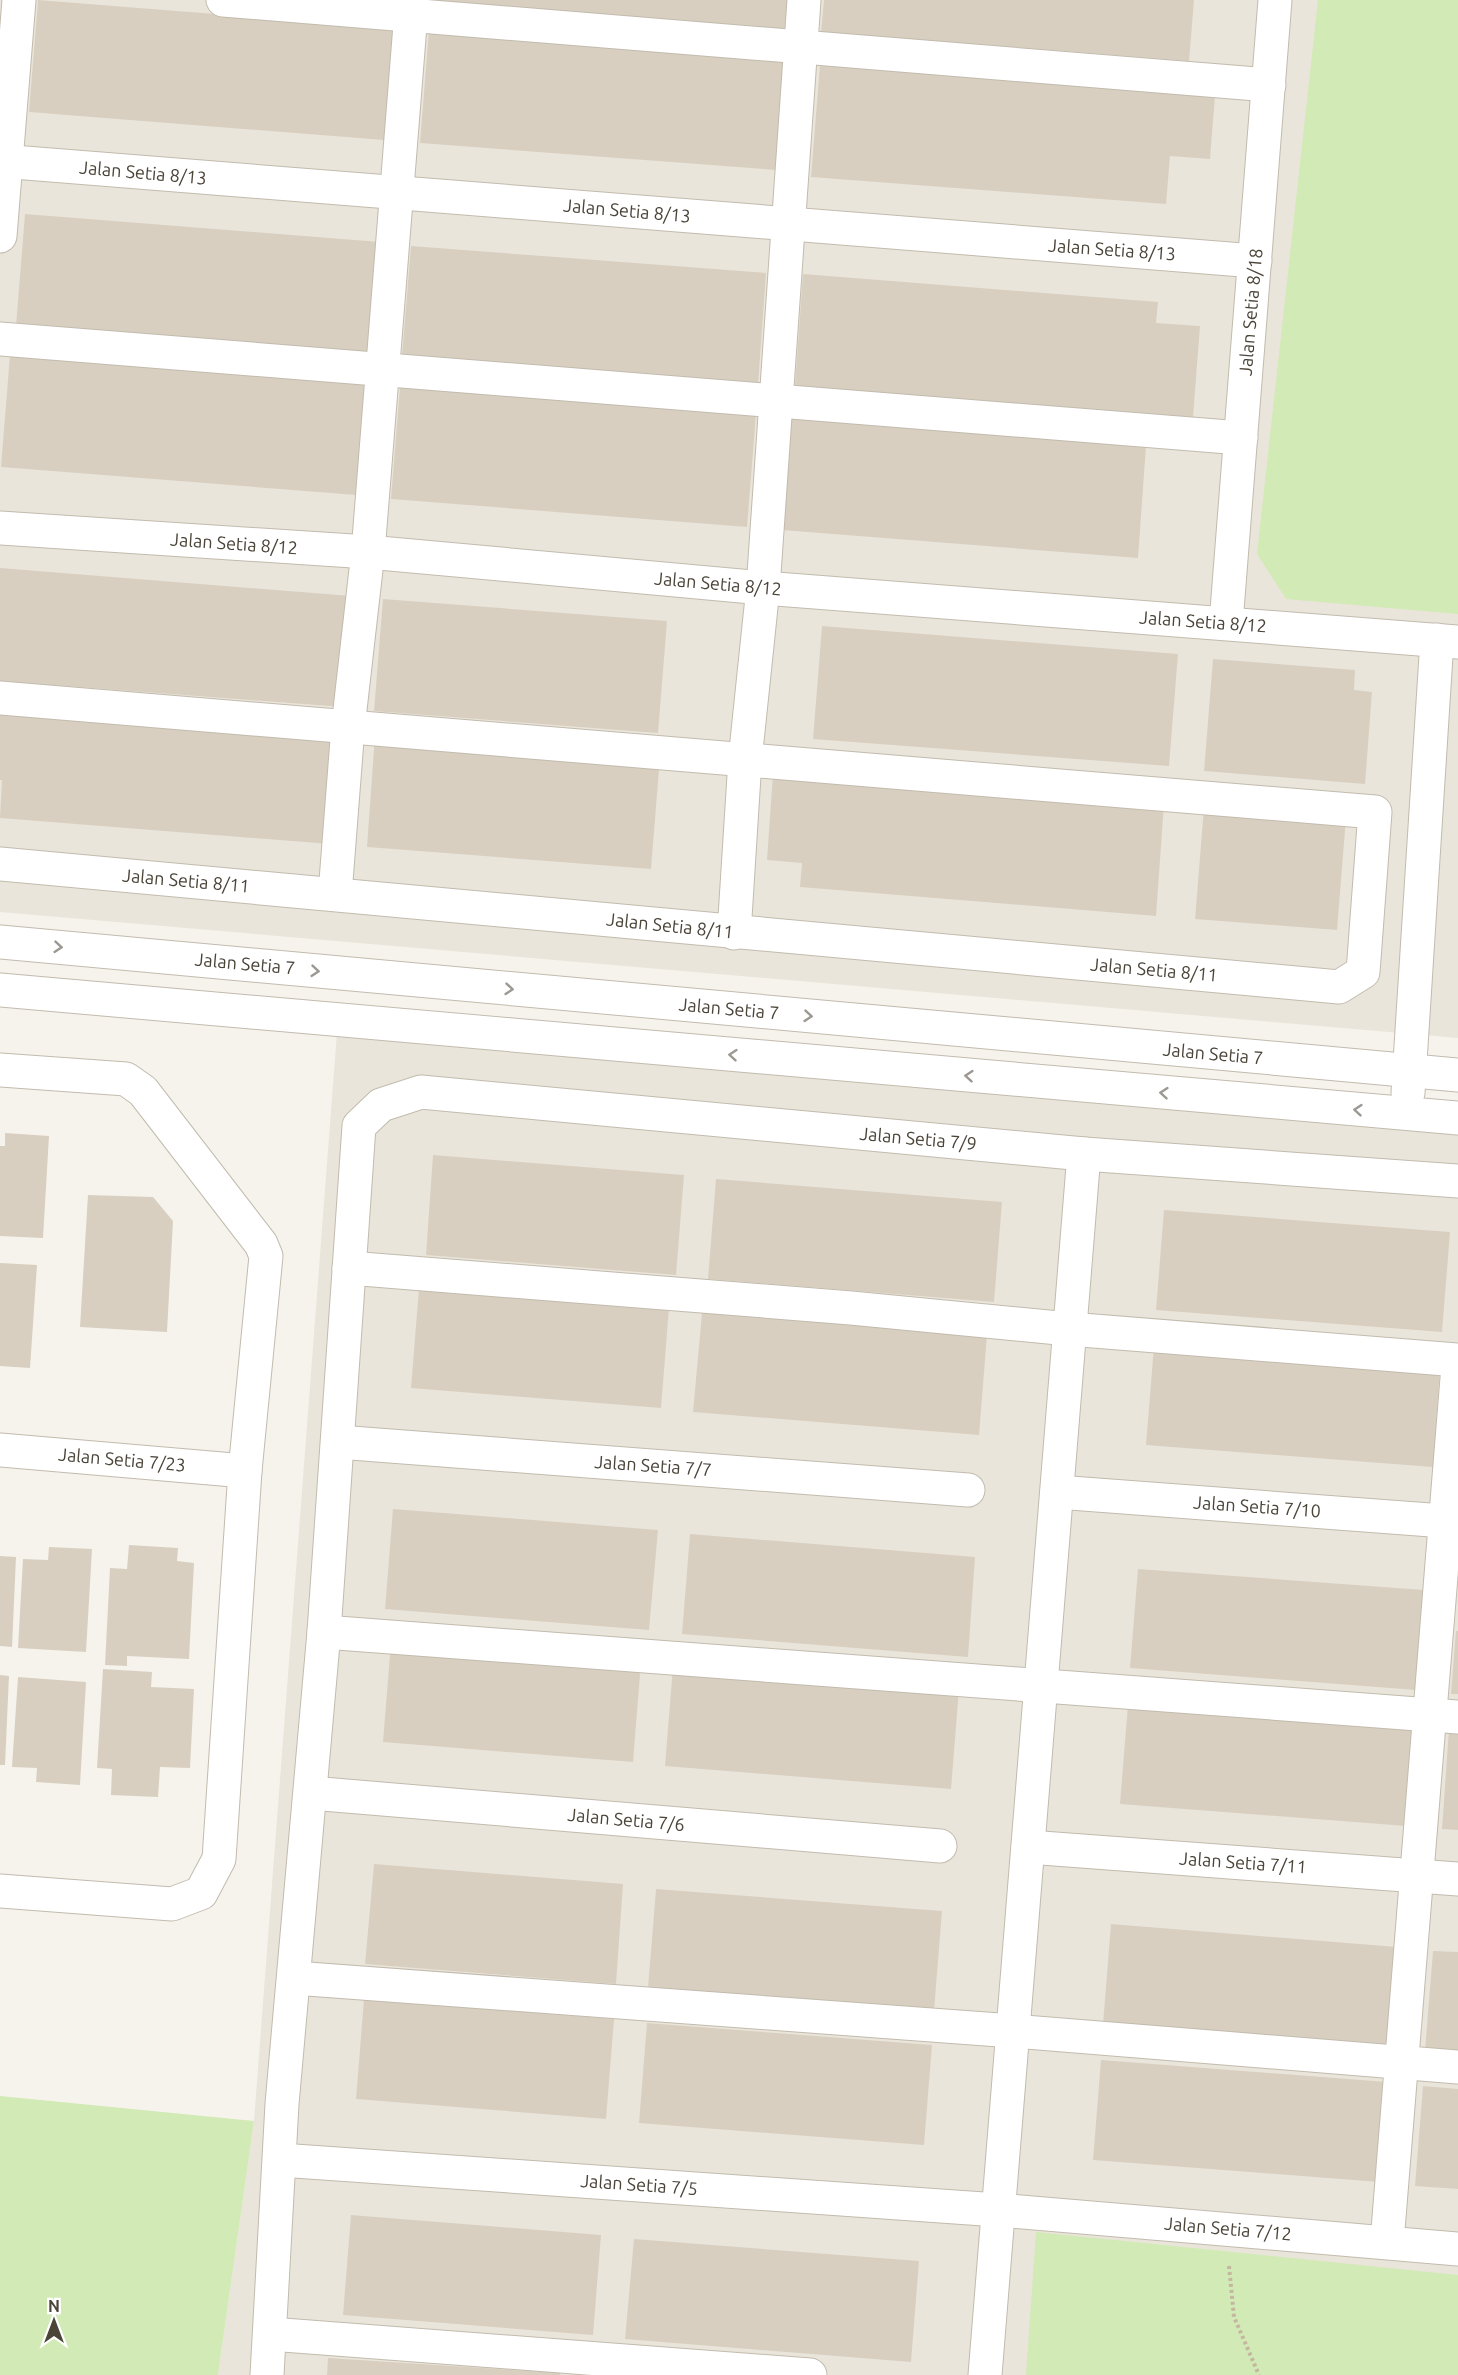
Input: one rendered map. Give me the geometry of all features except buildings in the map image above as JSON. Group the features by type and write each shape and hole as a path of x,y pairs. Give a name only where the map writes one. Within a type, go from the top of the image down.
{"street":[{"path":"0,236 3,162 20,0"},
{"path":"223,0 412,7 799,47 1269,85"},
{"path":"734,933 745,760 763,588 804,0"},
{"name":"Jalan Setia 8/18","path":"1226,623 1275,0"},
{"path":"335,894 348,727 368,552 412,7"},
{"name":"Jalan Setia 8/13","path":"3,162 1255,261"},
{"path":"0,339 1241,438"},
{"name":"Jalan Setia 8/12","path":"0,528 368,552 763,588 1447,641"},
{"path":"1407,1114 1447,641"},
{"path":"0,698 745,760"},
{"name":"Jalan Setia 8/11","path":"0,864 1339,987 1363,972 1375,812 745,760"},
{"name":"Jalan Setia 7","path":"0,942 1458,1076"},
{"path":"0,990 1458,1118"},
{"path":"0,1070 126,1079 144,1091 261,1244 266,1256 245,1471 219,1859 201,1893 172,1904 0,1891"},
{"name":"Jalan Setia 7/9","path":"349,1268 359,1126 381,1105 421,1092 1084,1154 1458,1182"},
{"path":"985,2375 1084,1154"},
{"path":"267,2375 282,2104 324,1632 349,1268 1458,1360"},
{"path":"1387,2242 1416,1876 1444,1716 1458,1366"},
{"name":"Jalan Setia 7/7","path":"338,1442 968,1490"},
{"name":"Jalan Setia 7/23","path":"0,1450 245,1471"},
{"name":"Jalan Setia 7/10","path":"1056,1492 1451,1521"},
{"path":"324,1632 1444,1716"},
{"name":"Jalan Setia 7/6","path":"311,1793 940,1846"},
{"name":"Jalan Setia 7/11","path":"1028,1847 1458,1879"},
{"path":"294,1978 1013,2031 1458,2067"},
{"name":"Jalan Setia 7/5","path":"280,2160 998,2210"},
{"name":"Jalan Setia 7/12","path":"998,2210 1458,2249"},
{"path":"270,2334 810,2375"}],"path":[{"path":"1226,2229 1234,2317 1258,2375"}],"shaded area":[{"path":"0,0 1458,0 1458,1038 0,912"},
{"path":"337,1032 1458,1127 1458,2375 218,2375 254,2121"}],"green space":[{"path":"1318,0 1458,0 1458,614 1286,599 1257,554"},
{"path":"0,2096 254,2121 218,2375 0,2375"},
{"path":"1036,2232 1458,2275 1458,2375 1026,2375"}]}
